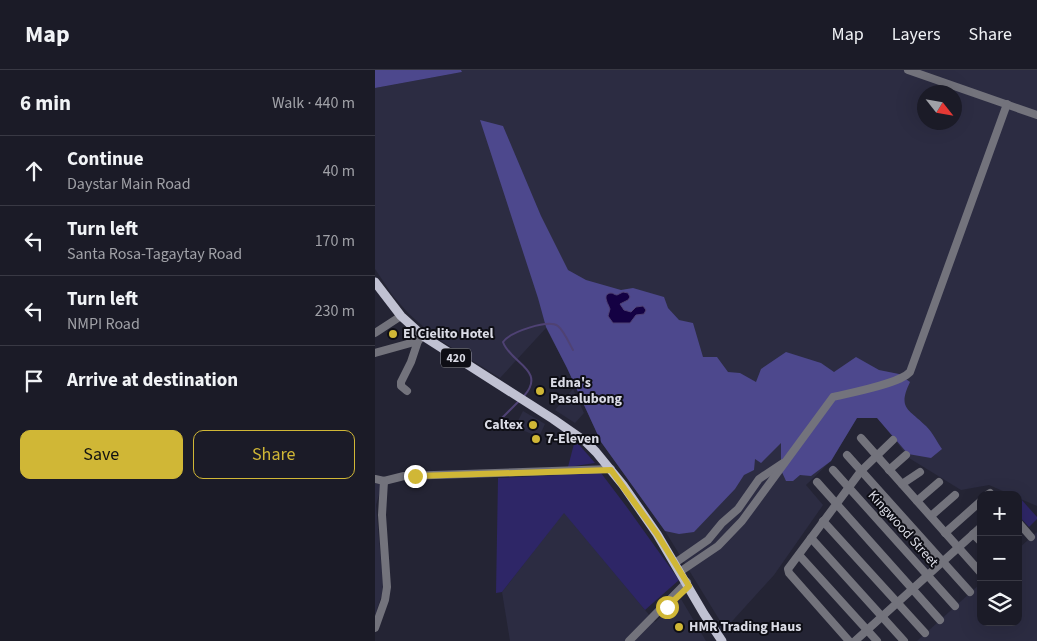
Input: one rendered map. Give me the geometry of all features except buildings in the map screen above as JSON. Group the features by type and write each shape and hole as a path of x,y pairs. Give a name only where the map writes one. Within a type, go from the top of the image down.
{"main road":[{"name":"420","path":"375,282 420,338 530,404 586,442 611,470 643,512 681,571 704,614 722,641"}],"street":[{"path":"907,70 1037,115"},
{"path":"681,571 718,546 736,528 791,457 833,397 868,389 910,372 1007,104"},
{"path":"375,332 401,316"},
{"path":"375,353 420,338"},
{"path":"407,391 401,386 401,382 420,338"},
{"path":"861,438 977,568"},
{"path":"849,641 789,573 789,567 861,472 893,440"},
{"path":"847,454 861,472 970,592"},
{"path":"889,470 906,455"},
{"path":"675,563 708,540 722,523 738,509 759,479 791,457"},
{"path":"375,480 384,481 404,476 611,470"},
{"name":"Kingwood Street","path":"833,470 955,606"},
{"path":"902,484 920,472"},
{"path":"375,628 387,587 383,515 384,481"},
{"path":"817,482 940,620"},
{"path":"917,501 939,482"},
{"path":"931,516 955,495"},
{"path":"945,533 977,505"},
{"path":"823,521 925,633"},
{"path":"1022,527 1031,537"},
{"path":"855,641 977,530"},
{"path":"973,534 977,538"},
{"path":"811,538 904,641"},
{"path":"799,554 877,641"},
{"path":"629,641 661,610 667,607 688,584"}],"shaded area":[{"path":"375,70 461,70 462,72 375,88"},
{"path":"461,70 1037,70 1037,506 1022,500 1022,491 1003,491 989,485 961,490 909,458 877,417 857,418 831,461 806,485 823,505 774,575 725,629 665,531 601,442 567,368 546,328 500,378 435,337 409,314 393,296 375,269 375,88 462,72"},
{"path":"480,120 503,126 541,216 568,270 586,280 621,290 633,288 664,297 668,308 679,320 693,323 703,357 717,357 728,372 740,373 756,382 761,369 786,352 821,363 834,372 856,357 879,370 899,374 910,382 905,398 907,408 928,429 942,449 931,458 908,454 877,418 857,418 831,461 811,476 800,475 793,481 786,481 781,470 781,443 761,463 755,459 754,470 744,475 735,489 694,532 679,534 665,531 601,442 546,327"},
{"path":"623,292 628,293 630,297 620,304 624,310 631,312 636,307 643,306 646,310 644,314 636,315 630,323 613,323 608,316 610,309 606,295 611,293 617,295"},
{"path":"573,389 584,413 575,423 555,410"},
{"path":"523,411 545,424 539,437 515,427"},
{"path":"575,440 595,463 568,467"},
{"path":"601,473 679,580 645,610 564,513 502,592 496,593 498,478"},
{"path":"375,483 382,485 376,505 383,583 382,594 375,616"},
{"path":"1022,500 1037,517 1029,527 1022,519"},
{"path":"564,512 655,622 681,599 706,641 510,641 502,592"},
{"path":"1037,532 1037,641 917,641 977,587 977,626 1022,626 1022,545"}],"waterway":[{"path":"524,396 530,387 529,373 507,349 503,342 507,338 538,325 553,324 562,331 573,350"},
{"path":"495,429 501,419 519,401"}],"place":[{"name":"El Cielito Hotel","path":"393,334"},
{"name":"Edna's Pasalubong","path":"540,391"},
{"name":"Caltex","path":"533,425"},
{"name":"7-Eleven","path":"536,439"},
{"name":"HMR Trading Haus","path":"679,627"}],"route":[{"path":"415,476 611,470 643,512 689,586 667,607"}]}
